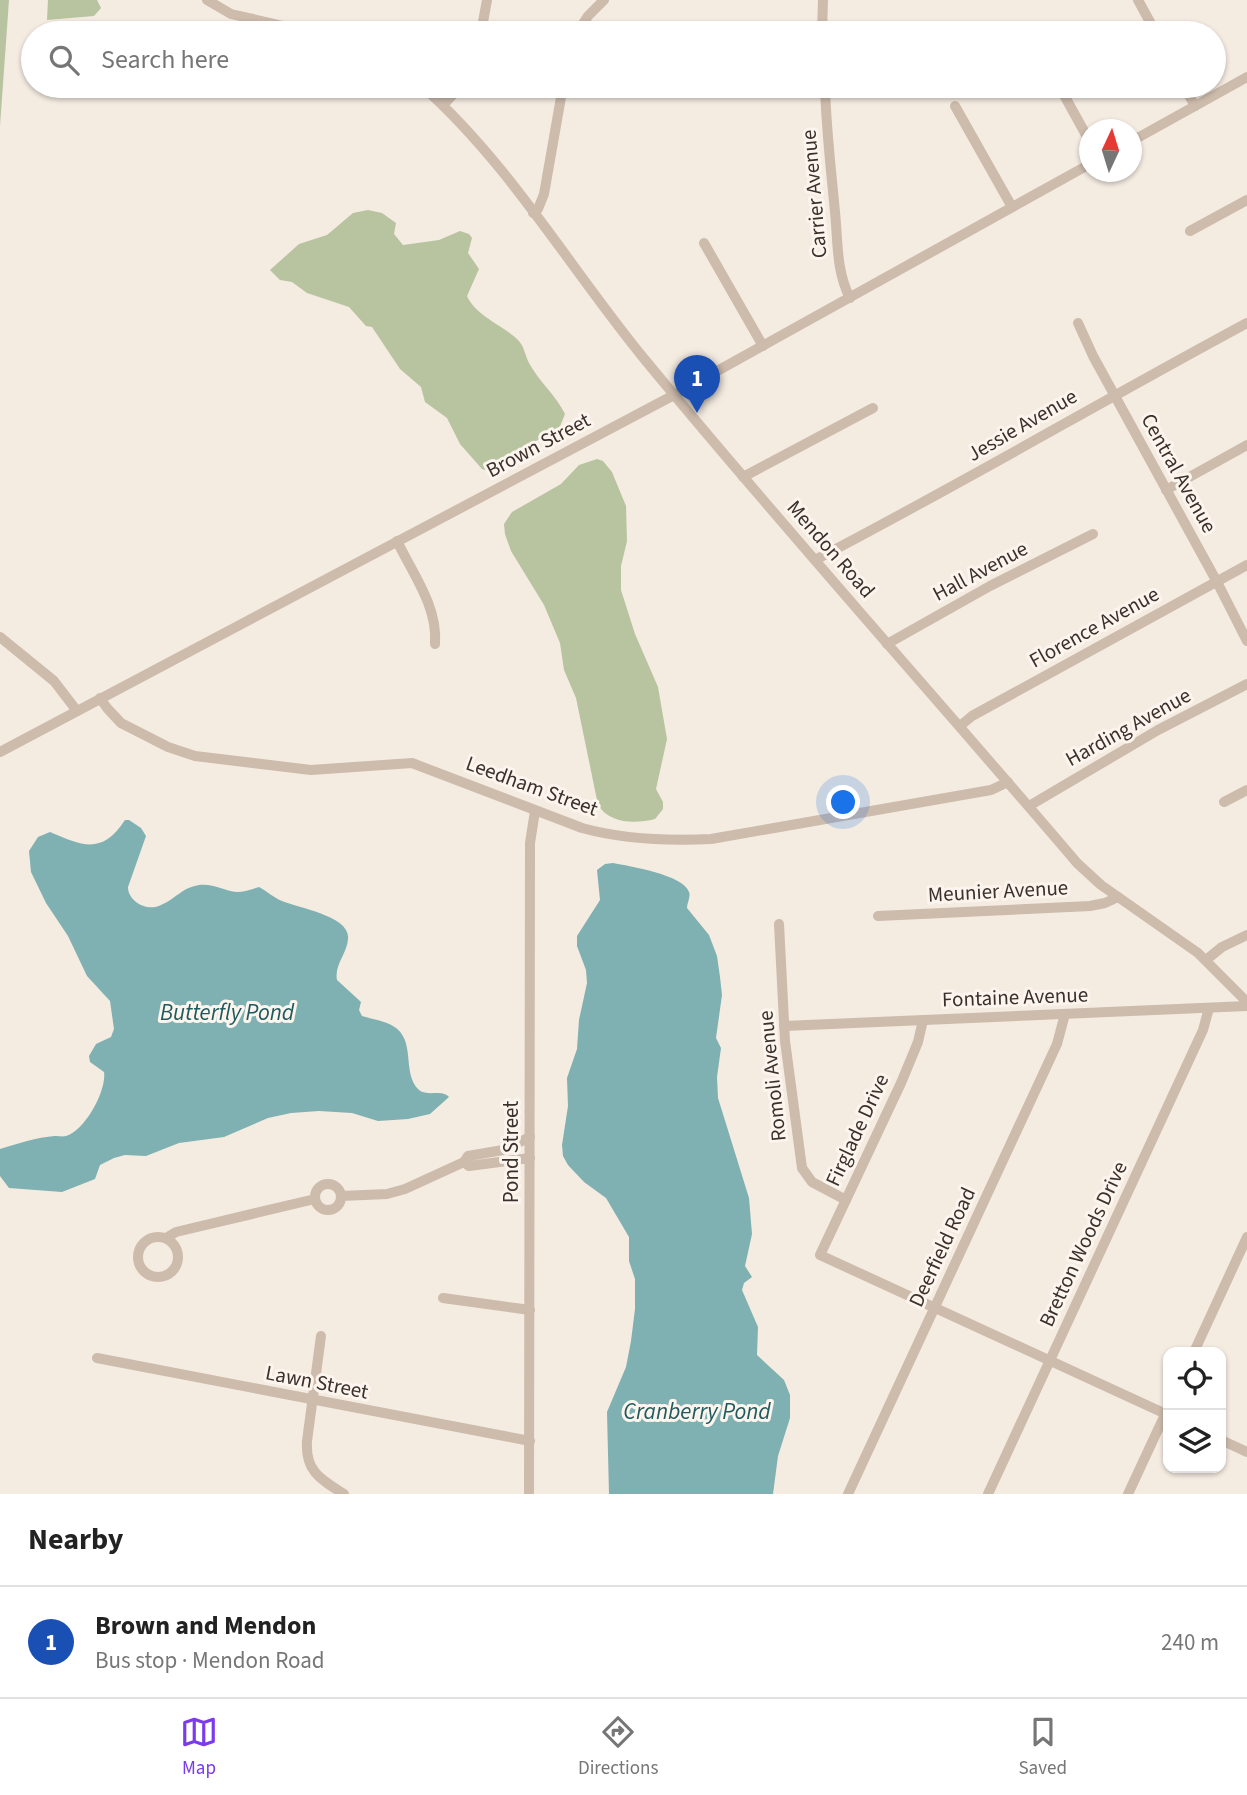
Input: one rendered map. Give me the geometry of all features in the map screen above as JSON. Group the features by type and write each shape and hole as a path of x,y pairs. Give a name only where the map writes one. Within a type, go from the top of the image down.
{"street":[{"path":"207,0 231,14 262,21"},
{"path":"483,21 487,0"},
{"path":"585,21 604,0"},
{"path":"822,21 823,0"},
{"path":"1138,0 1149,21"},
{"path":"1226,89 1247,77"},
{"name":"Mendon Road","path":"435,98 491,159 618,327 674,395 1085,872 1177,936 1206,960 1247,1004"},
{"path":"443,105 450,98"},
{"path":"533,213 544,194 561,98"},
{"name":"Carrier Avenue","path":"826,98 840,267 850,298"},
{"path":"1066,98 1079,122"},
{"path":"1191,98 1195,106"},
{"path":"1142,135 1209,98"},
{"path":"955,106 1012,207"},
{"name":"Brown Street","path":"0,752 674,395 1079,170"},
{"path":"1190,231 1247,200"},
{"path":"704,243 763,346"},
{"name":"Central Avenue","path":"1078,323 1247,641"},
{"name":"Jessie Avenue","path":"815,560 1247,323"},
{"path":"743,477 873,408"},
{"path":"1166,490 1247,445"},
{"name":"Hall Avenue","path":"887,644 990,586 1093,534"},
{"path":"397,541 432,610 435,620 435,644"},
{"name":"Florence Avenue","path":"960,726 972,716 1247,565"},
{"path":"0,636 54,681 77,710"},
{"name":"Harding Avenue","path":"1029,806 1158,730 1247,684"},
{"name":"Leedham Street","path":"100,698 113,715 131,729 195,757 311,770 412,763 593,831 668,839 710,839 991,790 1008,782"},
{"path":"1224,802 1247,790"},
{"name":"Pond Street","path":"529,1494 530,843 535,811"},
{"name":"Meunier Avenue","path":"878,916 1095,906 1118,897"},
{"name":"Romoli Avenue","path":"779,924 784,1026 804,1172 812,1182 846,1200"},
{"path":"1206,960 1222,947 1247,935"},
{"name":"Fontaine Avenue","path":"784,1026 1209,1009 1247,1004"},
{"name":"Bretton Woods Drive","path":"988,1494 1203,1030 1209,1009"},
{"name":"Deerfield Road","path":"848,1494 1057,1044 1065,1014"},
{"name":"Firglade Drive","path":"923,1020 916,1047 820,1255 935,1308"},
{"path":"341,1196 387,1194 405,1189 464,1162 468,1156 503,1150 530,1137"},
{"path":"464,1162 469,1166 530,1158"},
{"path":"327,1184 338,1189 341,1196 335,1208 327,1210 319,1207 315,1199 319,1188 327,1184"},
{"path":"166,1238 176,1232 315,1199"},
{"path":"1196,1347 1247,1237"},
{"path":"443,1298 530,1310"},
{"path":"935,1308 1163,1410"},
{"path":"321,1336 307,1458 317,1475 344,1494"},
{"name":"Lawn Street","path":"97,1358 530,1441"},
{"path":"1128,1494 1163,1420"},
{"path":"1226,1442 1247,1452"}],"green space":[{"path":"0,0 9,0 0,126"},
{"path":"48,0 97,0 101,8 94,16 47,20"},
{"path":"368,210 382,213 396,223 394,234 403,245 439,240 460,231 469,234 472,238 468,253 479,269 467,296 476,309 521,344 533,370 565,414 559,429 530,444 497,468 488,471 482,469 460,444 447,418 425,402 421,387 400,369 372,327 366,326 349,307 307,293 292,282 280,280 270,270 299,244 327,235 353,213"},
{"path":"597,459 603,461 612,472 626,506 627,541 621,566 621,590 635,634 658,687 667,739 656,789 663,802 663,809 655,819 647,821 616,819 598,805 576,698 564,670 560,643 544,605 511,551 505,534 504,524 512,512 561,484 579,465"}],"water":[{"name":"Butterfly Pond","path":"125,820 141,828 146,836 128,887 131,897 140,904 156,907 199,885 237,892 259,887 279,900 322,914 341,924 347,931 348,939 337,969 337,980 361,1002 359,1010 362,1016 390,1024 400,1032 405,1040 411,1075 419,1090 449,1097 430,1114 408,1119 378,1121 352,1113 291,1113 268,1118 224,1137 179,1143 146,1156 125,1155 114,1158 100,1165 95,1179 62,1192 9,1188 0,1176 0,1149 41,1138 66,1136 80,1126 93,1109 104,1080 104,1072 90,1062 89,1056 96,1044 111,1037 114,1029 110,1001 87,976 68,936 46,903 31,872 29,851 38,837 50,832 82,844 100,843 117,831"},
{"name":"Cranberry Pond","path":"613,863 655,872 685,886 689,894 687,908 709,935 717,956 722,995 716,1038 721,1048 717,1077 718,1098 749,1198 752,1234 745,1266 752,1277 744,1283 742,1290 758,1327 757,1355 784,1380 790,1395 790,1418 778,1456 773,1494 609,1494 607,1412 626,1367 635,1309 635,1279 629,1261 629,1237 606,1198 584,1182 568,1165 563,1156 562,1145 568,1106 567,1078 577,1049 579,1020 587,983 577,936 600,900 597,870 605,864"}],"place":[{"name":"Brown and Mendon","path":"697,413"}]}
